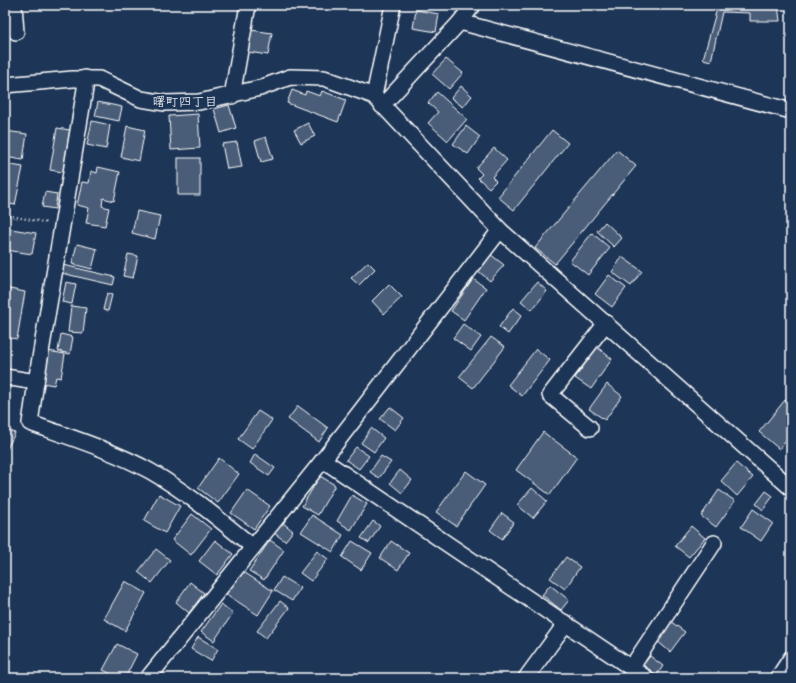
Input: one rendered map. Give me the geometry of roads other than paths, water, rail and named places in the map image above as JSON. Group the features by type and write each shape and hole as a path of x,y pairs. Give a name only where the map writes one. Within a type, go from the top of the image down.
{"street":[{"path":"14,5 16,32"},
{"path":"232,96 248,5"},
{"path":"378,101 393,5"},
{"path":"378,101 460,22 473,5"},
{"path":"460,22 791,111"},
{"path":"5,85 85,78 99,79 141,99 165,103 199,102 232,96 290,77 324,78 378,101 500,230 791,488"},
{"path":"85,78 85,89 30,423 90,444 149,470 197,502 253,548"},
{"path":"148,678 323,460 500,230"},
{"path":"590,428 550,396 606,323"},
{"path":"5,377 36,382"},
{"path":"323,460 646,678"},
{"path":"631,668 714,543"},
{"path":"526,678 566,623"},
{"path":"778,678 791,658"}],"district":[{"name":"曙町四丁目","path":"185,101"}]}
